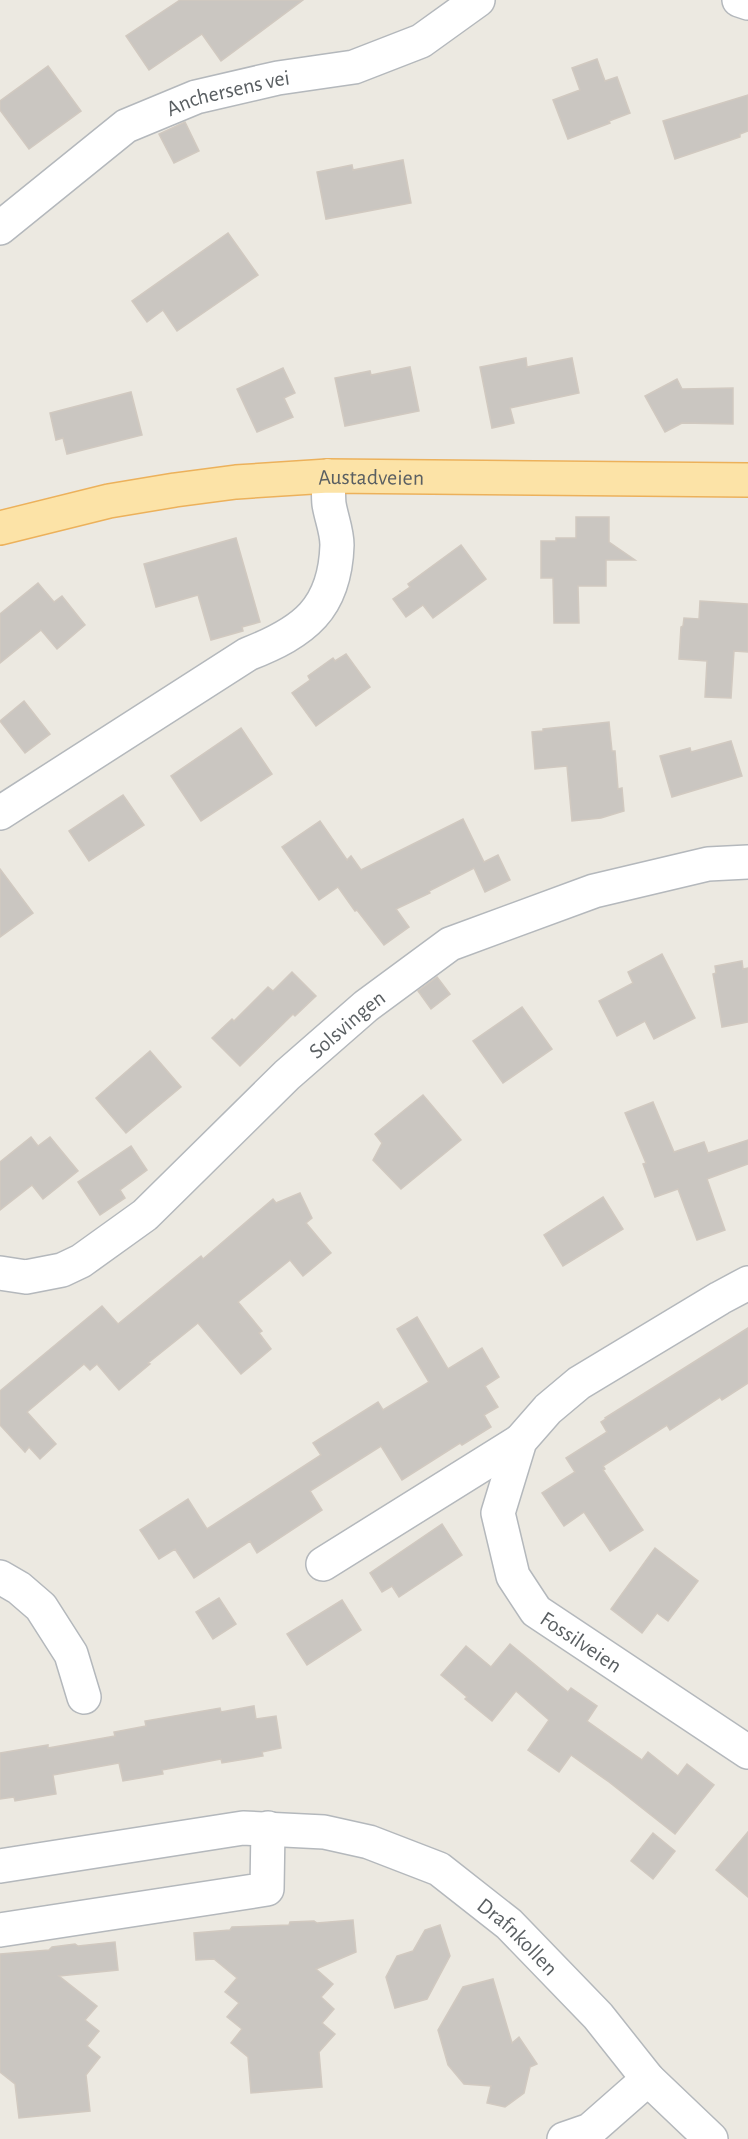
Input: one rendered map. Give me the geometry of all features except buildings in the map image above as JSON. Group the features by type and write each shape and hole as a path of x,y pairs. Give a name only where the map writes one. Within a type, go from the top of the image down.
{"main road":[{"name":"Austadveien","path":"0,528 109,501 175,490 236,482 328,476 748,480"}],"street":[{"name":"Anchersens vei","path":"0,228 126,126 196,97 278,78 354,67 421,41 478,0"},
{"path":"739,0 748,3"},
{"path":"0,813 248,654 279,642 304,626 321,606 332,582 337,543 329,503 328,476"},
{"name":"Solsvingen","path":"0,1273 26,1277 62,1270 81,1261 145,1215 288,1075 366,1006 450,944 594,891 708,864 748,862"},
{"name":"Fossilveien","path":"323,1564 520,1442 548,1409 579,1383 748,1283"},
{"name":"Fossilveien","path":"520,1442 498,1513 513,1576 536,1611 748,1752"},
{"path":"0,1577 19,1588 41,1607 71,1654 84,1697"},
{"path":"0,1930 267,1889 268,1828"},
{"name":"Drafnkollen","path":"0,1866 232,1830 268,1828 324,1832 369,1842 439,1869 509,1924 598,2016 648,2079 711,2139"},
{"path":"564,2139 590,2130 648,2079"}]}
